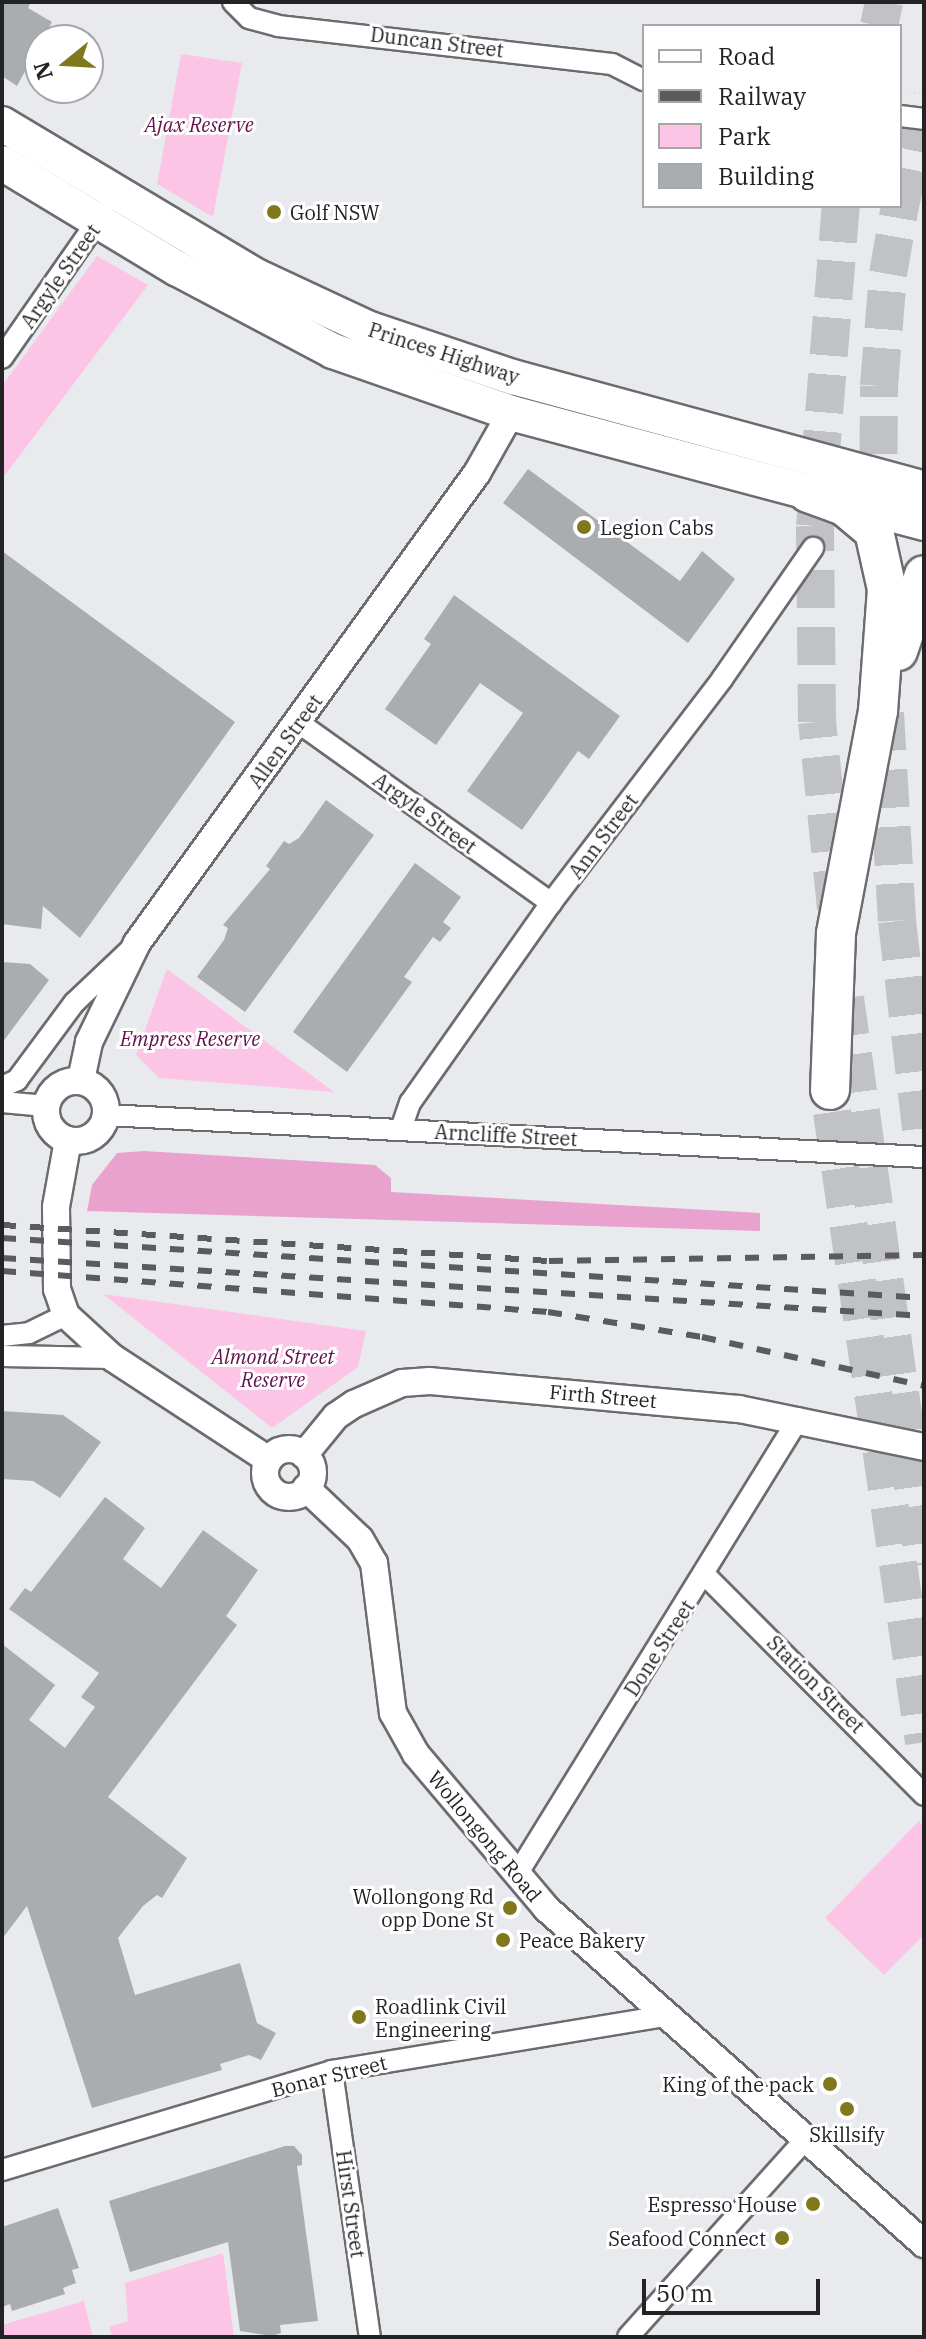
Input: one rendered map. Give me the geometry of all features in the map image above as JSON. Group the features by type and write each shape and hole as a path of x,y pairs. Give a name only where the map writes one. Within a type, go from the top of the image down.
{"highway":[{"name":"Princes Highway","path":"2,124 254,275 434,353 924,489"},
{"name":"Princes Highway","path":"2,163 252,311 333,351 511,413 924,523"},
{"path":"808,493 861,516 882,547 887,614 878,711 836,934 830,1090"},
{"path":"878,711 924,575"}],"street":[{"name":"Duncan Street","path":"233,2 249,18 278,26 612,64 642,79"},
{"path":"902,116 924,119"},
{"name":"Argyle Street","path":"2,358 117,193"},
{"name":"Allen Street","path":"81,1080 89,1042 137,943 477,473 511,413"},
{"name":"Ann Street","path":"401,1129 410,1103 551,903 722,679 813,548"},
{"name":"Argyle Street","path":"299,723 551,903"},
{"path":"2,1087 17,1080 74,1003 137,943"},
{"path":"81,1080 97,1089 106,1115 93,1137 68,1140 53,1131 46,1106 55,1089 81,1080"},
{"path":"2,1102 46,1106"},
{"name":"Arncliffe Street","path":"106,1115 915,1158"},
{"path":"68,1140 56,1207 57,1289 66,1315 113,1358 269,1460"},
{"path":"2,1336 29,1333 66,1315"},
{"path":"2,1356 113,1358"},
{"name":"Firth Street","path":"304,1455 336,1416 354,1404 402,1383 430,1381 704,1405 799,1418 924,1447"},
{"name":"Done Street","path":"516,1876 706,1576 799,1418"},
{"path":"285,1449 304,1455 312,1467 306,1488 293,1496 278,1493 267,1483 269,1460 285,1449"},
{"name":"Wollongong Road","path":"306,1488 360,1539 374,1563 388,1689 402,1734 516,1876 664,2016 924,2244"},
{"name":"Station Street","path":"706,1576 924,1795"},
{"name":"Bonar Street","path":"2,2170 332,2071 664,2016"},
{"name":"Hirst Street","path":"332,2071 370,2337"},
{"path":"628,2337 805,2140"}],"green space":[{"name":"Ajax Reserve","path":"181,54 242,63 213,217 157,184"},
{"path":"97,256 148,285 2,479 2,386"},
{"name":"Empress Reserve","path":"167,969 334,1092 159,1078 136,1055"},
{"name":"Almond Street Reserve","path":"103,1294 366,1331 358,1367 272,1428"},
{"path":"919,1821 924,1827 924,1935 884,1975 825,1918"},
{"path":"223,2253 234,2337 112,2337 109,2327 128,2321 125,2283"},
{"path":"84,2301 93,2337 2,2337 2,2325"}],"shaded area":[{"path":"144,1151 375,1165 391,1178 391,1192 760,1213 760,1231 87,1211 92,1185 117,1153"}],"building":[{"path":"2,2 31,2 28,8 52,22 24,24 24,73 17,86 2,76"},
{"path":"528,469 680,581 702,551 735,579 688,643 503,503"},
{"path":"2,551 235,722 80,938 43,906 41,929 2,924"},
{"path":"454,595 620,716 589,759 578,751 522,830 467,791 523,713 480,683 436,745 385,709 431,644 424,639"},
{"path":"326,800 374,835 245,1012 197,977 224,940 228,928 223,925 270,869 266,866 284,841 289,844 299,838"},
{"path":"415,863 461,897 443,922 451,928 440,942 433,937 404,977 412,982 347,1072 293,1032"},
{"path":"2,962 30,964 49,980 2,1043"},
{"path":"2,1411 63,1415 101,1442 60,1498 33,1481 2,1479"},
{"path":"105,1497 145,1528 123,1559 161,1588 203,1530 258,1570 226,1616 237,1625 108,1797 187,1858 162,1898 157,1895 143,1906 118,1938 135,1995 240,1963 257,2023 276,2033 261,2060 249,2055 220,2064 222,2070 92,2108 27,1906 2,1939 2,1644 55,1685 29,1720 65,1748 95,1707 81,1697 99,1673 9,1609 25,1588 31,1592"},
{"path":"285,2146 294,2146 302,2155 302,2165 297,2166 318,2321 280,2325 281,2333 272,2336 240,2331 228,2242 130,2272 109,2201"},
{"path":"58,2208 79,2268 72,2270 76,2283 63,2288 65,2294 12,2311 10,2304 2,2307 2,2227"}],"tunnel":[{"path":"879,24 884,2"},
{"path":"902,197 924,95"},
{"path":"836,908 817,722 815,526 841,208"},
{"path":"878,511 879,386 888,274 900,208"},
{"path":"885,713 897,921 924,1156"},
{"path":"845,998 924,1565"},
{"path":"832,1112 924,1742"}],"railway":[{"path":"2,1225 549,1261 924,1255"},
{"path":"2,1238 924,1298"},
{"path":"2,1258 924,1316"},
{"path":"2,1271 548,1312 702,1337 924,1386"}],"place":[{"name":"Golf NSW","path":"274,212"},
{"name":"Legion Cabs","path":"584,527"},
{"name":"Wollongong Rd opp Done St","path":"510,1908"},
{"name":"Peace Bakery","path":"503,1940"},
{"name":"Roadlink Civil Engineering","path":"359,2017"},
{"name":"King of the pack","path":"830,2084"},
{"name":"Skillsify","path":"847,2109"},
{"name":"Espresso House","path":"813,2204"},
{"name":"Seafood Connect","path":"782,2238"}]}
